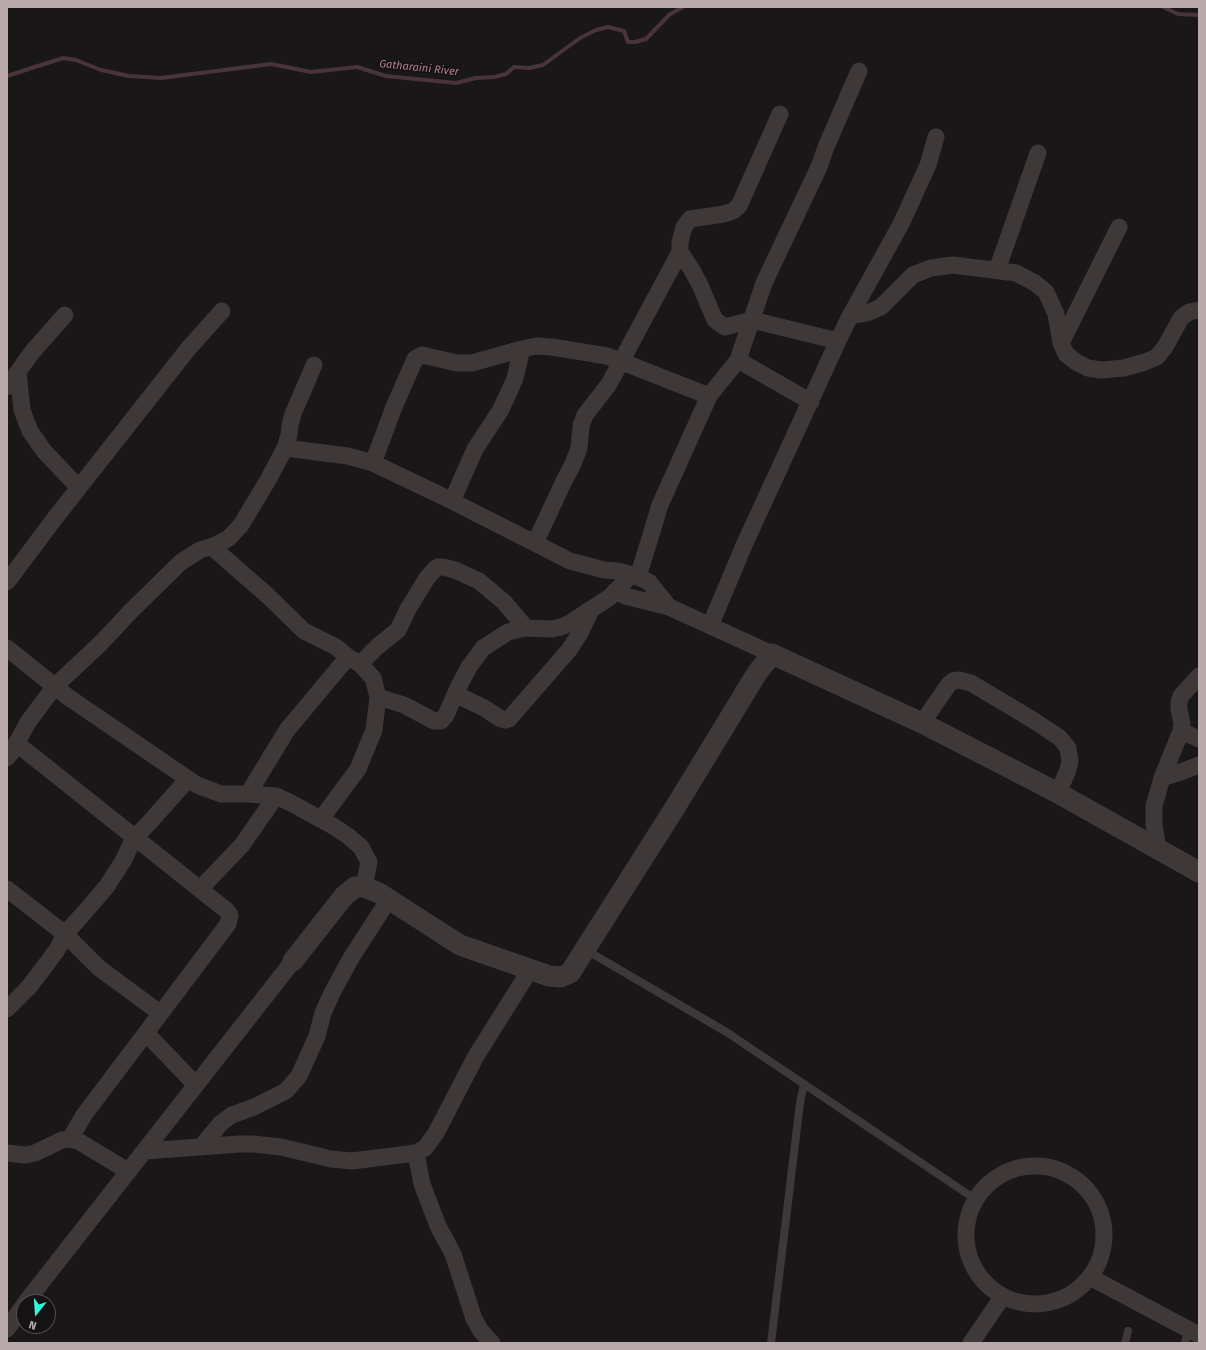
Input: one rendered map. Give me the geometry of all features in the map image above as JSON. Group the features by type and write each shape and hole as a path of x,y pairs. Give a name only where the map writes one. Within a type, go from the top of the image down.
{"street":[{"path":"378,698 404,705 434,721 441,721 446,715 469,667 483,648 508,632 526,628 557,628 570,623 610,597 615,591 634,576 660,505 709,396 738,360 764,283 819,167 826,147 859,72"},
{"path":"535,543 580,448 581,426 585,415 609,384 680,252 680,242 684,227 690,219 724,214 733,211 739,206 780,114"},
{"path":"710,626 745,543 838,341 900,224 928,165 936,137"},
{"path":"997,270 1038,153"},
{"path":"1061,343 1119,227"},
{"path":"680,252 700,285 715,320 724,327 752,320 838,341"},
{"path":"850,316 867,313 881,307 912,275 931,268 953,265 1016,273 1035,283 1046,292 1056,314 1061,343 1066,354 1076,362 1088,368 1101,370 1124,368 1146,362 1157,357 1165,347 1181,318 1189,312 1199,310"},
{"path":"7,582 188,349 222,311"},
{"path":"7,387 33,351 64,315"},
{"path":"373,463 394,407 415,359 422,355 457,363 472,363 536,346 552,347 607,356 709,396"},
{"path":"452,501 475,449 500,411 509,392 515,378 522,349"},
{"path":"738,360 811,402"},
{"path":"70,1139 84,1115 228,924 230,916 226,910 134,838 10,753 28,722 55,686 100,644 181,562 200,550 229,538 241,525 285,448 293,414 314,365"},
{"path":"18,372 22,410 30,431 44,452 79,488"},
{"path":"285,448 348,456 373,463 570,561 604,570 618,571 649,582 669,607"},
{"path":"212,546 304,631 336,647 354,660 373,678 378,698 374,730 358,769 321,819"},
{"path":"248,794 287,730 354,660 378,646 398,630 408,609 427,578 438,567 455,570 479,581 504,602 526,628"},
{"path":"615,591 625,596 669,607 922,724 1058,793 1199,872"},
{"path":"455,694 484,708 501,719 509,719 569,650 580,633 591,610"},
{"path":"557,628 569,650"},
{"path":"7,648 68,697 197,785 221,794 276,796 321,819 348,836 361,847 369,862 364,887"},
{"path":"32,1294 344,896 355,887 364,887 379,893 460,945 548,976 561,977 570,973 676,806 757,673 772,654"},
{"path":"1158,849 1154,825 1154,806 1162,778 1181,731 1182,724 1179,709 1180,696 1199,676"},
{"path":"922,724 949,684 953,681 959,680 970,683 1033,720 1060,738 1068,748 1070,761 1068,770 1058,793"},
{"path":"1181,731 1199,739"},
{"path":"1162,778 1178,774 1199,765"},
{"path":"7,1009 29,987 57,950 65,934 107,886 123,861 134,838 188,779"},
{"path":"200,889 242,845 276,796"},
{"path":"7,890 65,934 100,968 160,1013"},
{"path":"201,1147 221,1123 232,1115 254,1107 286,1091 299,1076 317,1036 323,1013 332,993 351,958 389,899"},
{"path":"145,1151 253,1144 281,1147 331,1160 352,1161 416,1153 425,1148 436,1133 476,1056 530,970"},
{"path":"146,1033 196,1085"},
{"path":"7,1153 25,1155 35,1153 62,1140 70,1139 78,1141 128,1171"},
{"path":"416,1153 422,1184 438,1226 453,1254 474,1319 481,1331 492,1343"},
{"path":"1020,1167 1050,1167 1067,1173 1086,1188 1100,1208 1105,1232 1103,1250 1097,1267 1090,1277 1073,1294 1050,1303 1026,1304 1003,1296 984,1282 970,1261 965,1238 968,1214 975,1199 997,1176 1020,1167"},
{"path":"1090,1277 1191,1336"},
{"path":"971,1343 1003,1296"},
{"path":"7,1329 16,1316"}],"lane":[{"path":"586,949 728,1033 975,1199"},
{"path":"771,1343 799,1111 804,1084"},
{"path":"1125,1343 1128,1332"}],"waterway":[{"name":"Gatharaini River","path":"7,76 63,58 76,60 101,70 129,76 161,78 271,64 311,72 357,67 386,76 456,83 476,78 494,77 506,74 514,67 529,68 543,65 580,38 596,30 608,27 624,31 628,42 646,39 669,15 683,7"},
{"name":"Gatharaini River","path":"1163,7 1178,14 1199,15"}]}
